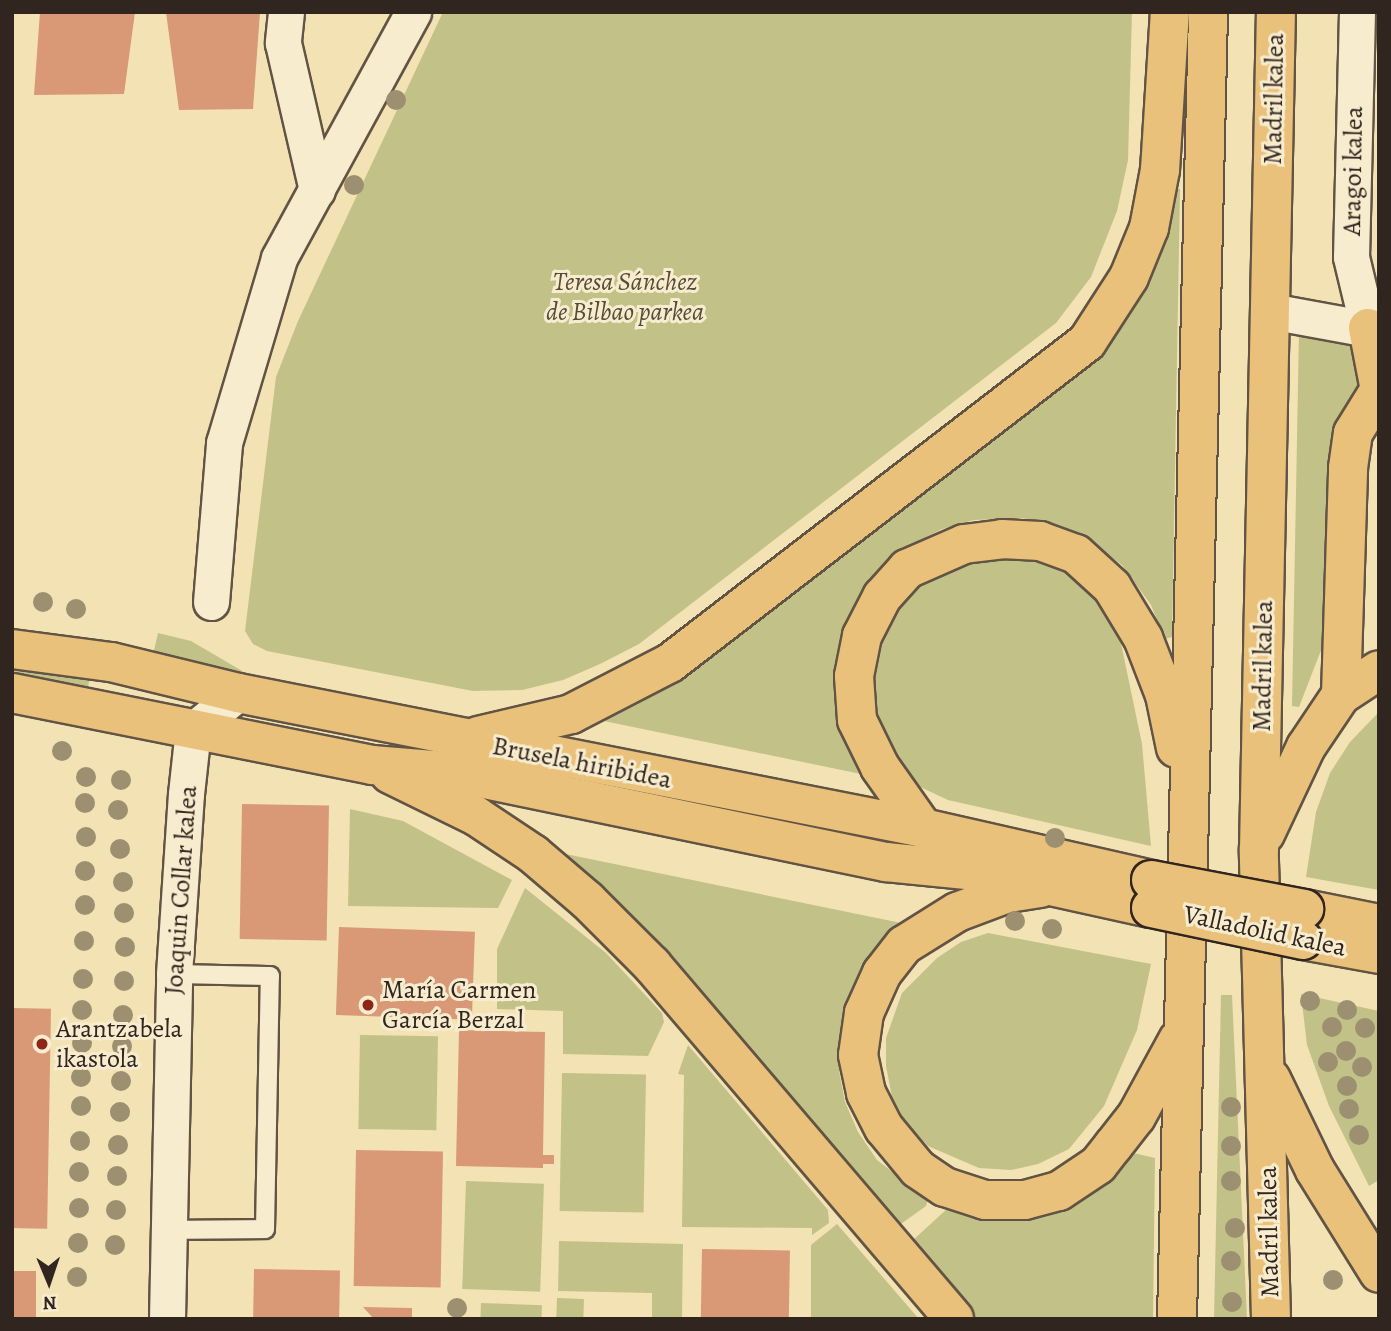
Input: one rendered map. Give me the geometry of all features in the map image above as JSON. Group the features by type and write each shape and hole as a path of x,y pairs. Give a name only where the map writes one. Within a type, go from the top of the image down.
{"main road":[{"path":"462,739 571,714 670,663 1087,342 1129,277 1149,228 1160,170 1170,12"},
{"path":"1177,1319 1208,12"},
{"name":"Madril kalea","path":"1271,1319 1262,1058 1259,849 1276,12"},
{"path":"1373,329 1379,385"},
{"path":"1341,695 1348,468 1353,433 1379,391"},
{"path":"923,828 880,767 856,720 854,676 862,636 882,597 907,569 964,544 1002,539 1040,541 1076,554 1112,587 1143,638 1165,695 1189,831"},
{"name":"Brusela hiribidea","path":"12,649 111,662 238,693 462,739 923,828 1151,894"},
{"path":"1259,849 1306,747 1341,695 1379,670"},
{"name":"Brusela hiribidea","path":"12,693 372,765 446,771 886,862 987,872 1047,886 1151,894"},
{"path":"372,765 476,816 533,853 588,901 652,965 954,1319"},
{"path":"1047,886 1009,893 937,922 897,954 882,972 864,1013 858,1055 866,1093 884,1128 918,1169 945,1187 985,1200 1024,1200 1059,1191 1098,1165 1136,1116 1182,1032"},
{"name":"Valladolid kalea","path":"1151,894 1304,925 1379,954"},
{"name":"Valladolid kalea","path":"1304,925 1379,925"},
{"path":"1262,1058 1315,1170 1379,1273"}],"street":[{"path":"286,12 283,43 317,190"},
{"path":"211,603 224,443 279,258 413,12"},
{"name":"Aragoi kalea","path":"1357,12 1351,257 1373,329"},
{"path":"1270,311 1373,329"},
{"path":"193,730 238,693"},
{"name":"Joaquin Collar kalea","path":"167,1319 174,974 193,730"}],"lane":[{"path":"168,1230 265,1229 271,976 174,974"}],"green space":[{"name":"Teresa Sánchez de Bilbao parkea","path":"443,12 1132,12 1128,160 1117,211 1091,277 1056,323 639,644 563,680 522,690 473,691 267,651 253,644 245,631 276,377 298,321"},
{"path":"1176,189 1180,189 1172,637 1165,639 1151,605 1122,565 1082,536 1051,523 1021,518 974,520 942,529 901,550 872,581 838,662 835,697 840,730 861,774 604,721 647,698 1051,394 1080,367 1148,269"},
{"path":"1299,332 1341,340 1357,350 1366,375 1339,419 1334,445 1325,640 1299,707 1292,706"},
{"path":"1010,551 1070,567 1114,610 1142,744 1151,846 948,800 916,785 888,756 869,696 873,652 905,592 927,574"},
{"path":"158,633 191,641 244,672 153,655"},
{"path":"12,667 90,674 88,688 12,676"},
{"path":"1379,712 1379,890 1306,877 1316,812 1330,773 1350,742"},
{"path":"350,809 403,821 512,880 498,908 348,906"},
{"path":"551,851 906,924 861,977 847,1002 839,1071 845,1102 858,1132 877,1160 928,1199 926,1206 898,1226 682,969 639,924"},
{"path":"525,888 606,953 662,1013 664,1022 648,1056 563,1054 563,1011 497,1009 497,949"},
{"path":"988,933 1151,964 1137,1030 1104,1106 1069,1149 1038,1164 1011,1170 979,1168 928,1146 906,1123 892,1097 886,1066 886,1038 902,993 937,958 961,942"},
{"path":"1301,994 1379,1011 1379,1180 1369,1186 1329,1106 1307,1045"},
{"path":"1221,995 1232,995 1247,1319 1214,1319"},
{"path":"360,1035 438,1036 436,1130 358,1129"},
{"path":"688,1045 828,1210 829,1223 812,1235 812,1228 682,1227 684,1075 678,1074"},
{"path":"562,1073 646,1074 644,1212 560,1211"},
{"path":"1129,1152 1155,1158 1153,1319 974,1319 912,1241 948,1208 986,1216"},
{"path":"466,1181 544,1184 540,1292 462,1289"},
{"path":"837,1224 919,1319 811,1319 811,1245"},
{"path":"559,1241 683,1244 682,1319 652,1319 652,1293 558,1291"},
{"path":"557,1298 584,1299 583,1319 556,1319"},
{"path":"481,1303 542,1305 541,1319 480,1319"}],"building":[{"path":"40,12 135,12 124,94 34,95"},
{"path":"166,12 260,12 253,109 179,110"},
{"path":"242,804 329,806 327,940 240,939"},
{"path":"339,927 475,932 472,1020 336,1015"},
{"path":"12,1008 51,1009 47,1229 12,1228"},
{"path":"459,1030 545,1032 543,1155 554,1155 554,1164 543,1164 543,1168 456,1166"},
{"path":"356,1150 443,1152 441,1287 354,1286"},
{"path":"702,1249 790,1251 789,1319 701,1319"},
{"path":"254,1269 340,1271 339,1319 253,1319"},
{"path":"12,1271 36,1271 36,1319 12,1319"},
{"path":"363,1307 412,1308 412,1319 374,1319"}],"place":[{"name":"María Carmen García Berzal","path":"368,1005"},
{"name":"Arantzabela ikastola","path":"42,1044"}]}
